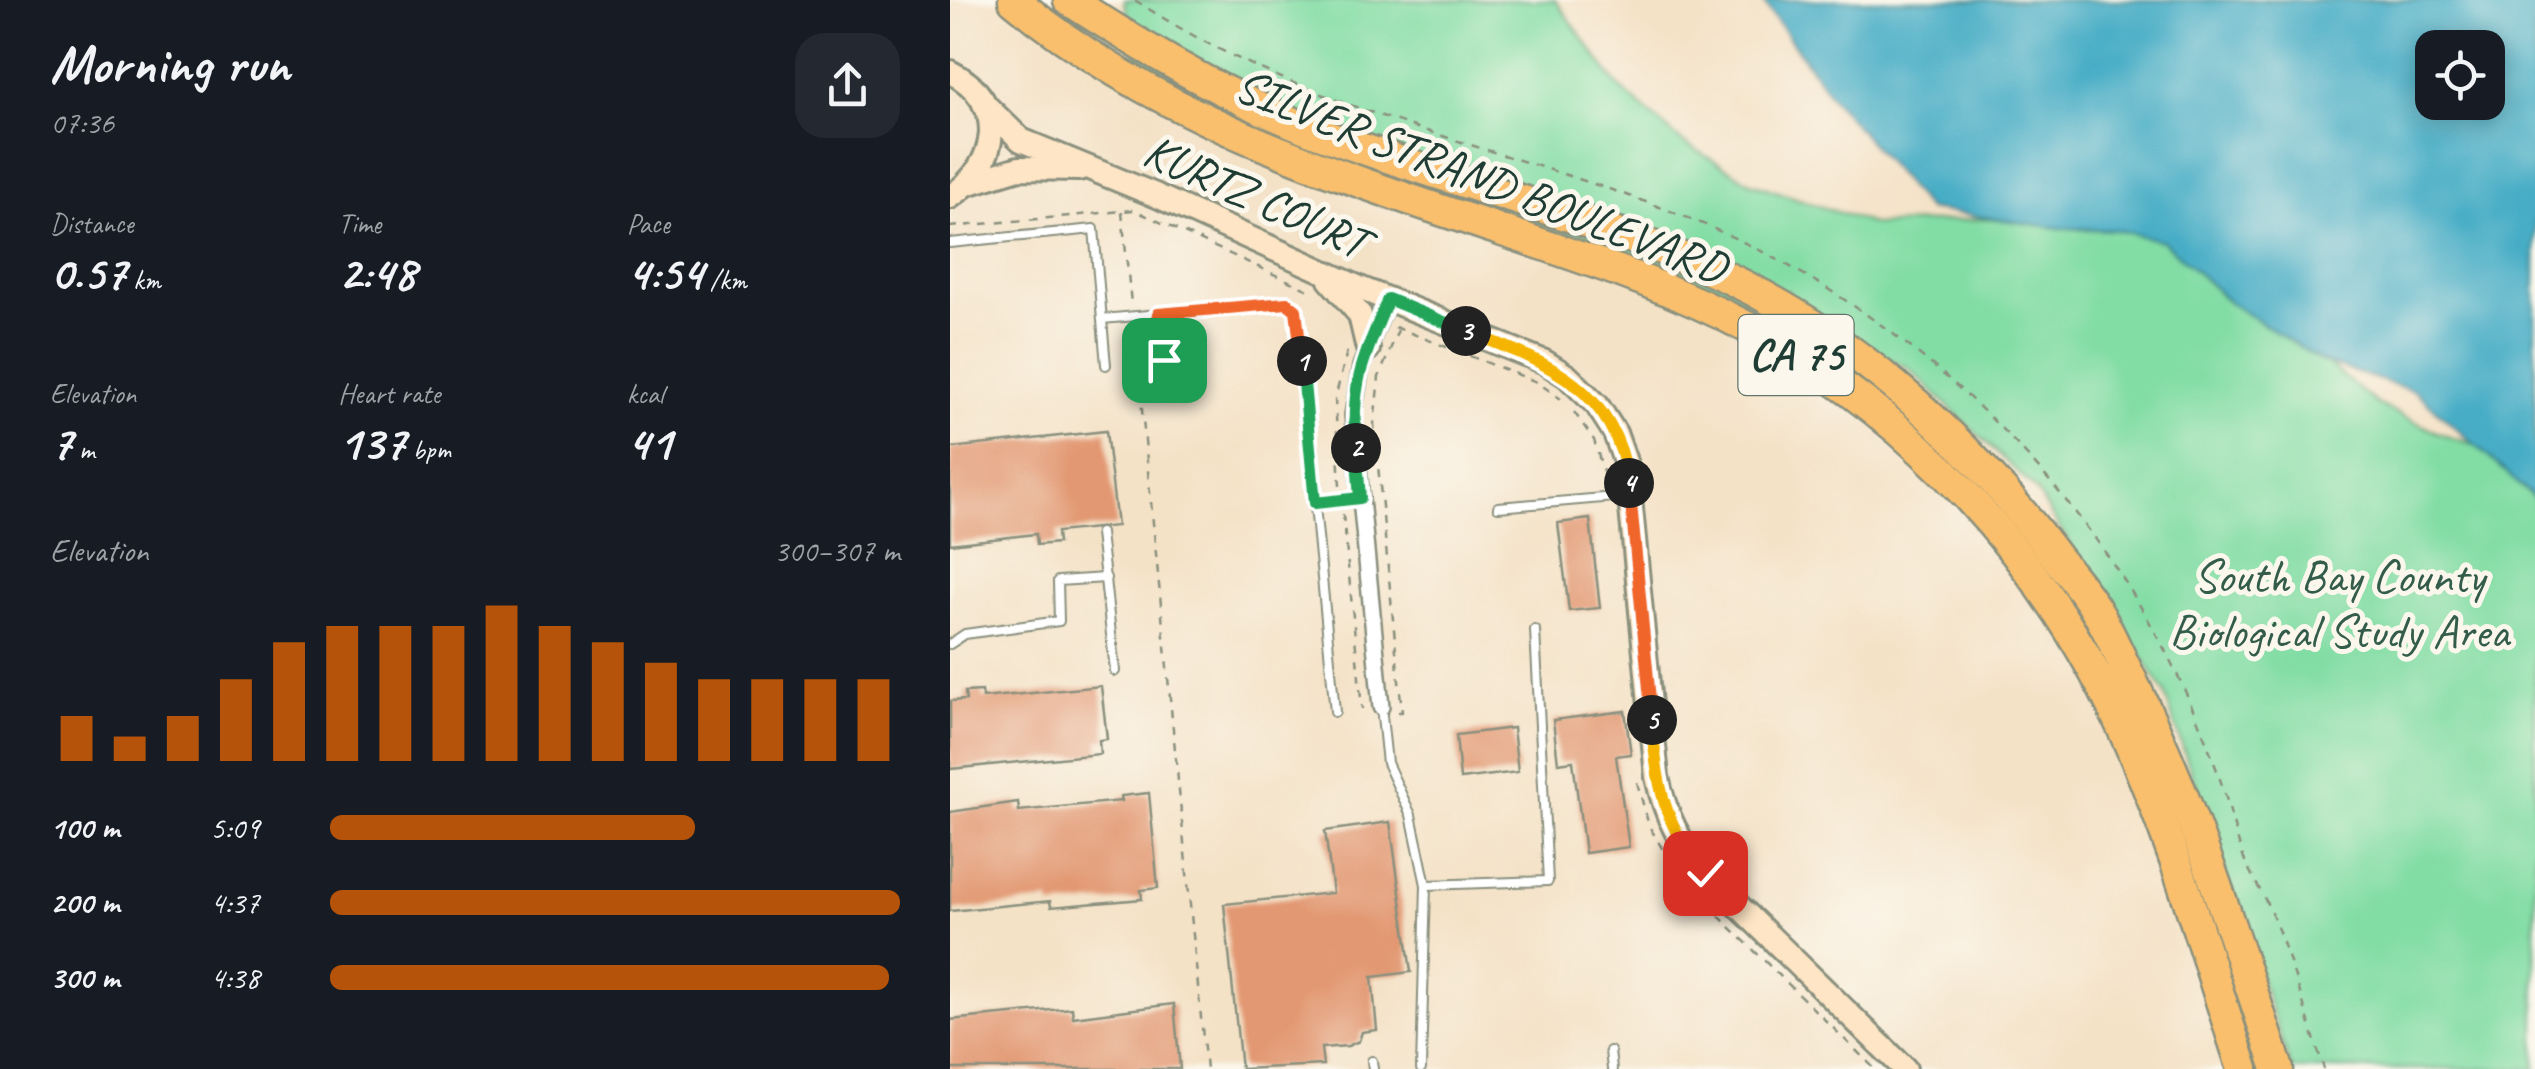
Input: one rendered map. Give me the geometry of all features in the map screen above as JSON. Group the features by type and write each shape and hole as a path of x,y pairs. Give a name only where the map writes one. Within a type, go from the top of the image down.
{"highway":[{"name":"SILVER STRAND BOULEVARD","path":"1014,0 1122,76 1229,133 1324,171 1594,262 1689,298 1748,327 1812,364 1925,456 2000,530 2069,630 2121,725 2167,842 2243,1069"},
{"name":"SILVER STRAND BOULEVARD","path":"1069,0 1146,51 1241,100 1333,138 1702,266 1769,300 1836,343 1954,436 2025,515 2098,612 2148,714 2200,836 2278,1069"}],"street":[{"name":"KURTZ COURT","path":"950,72 968,84 1021,140 1388,299 1545,362 1584,390 1609,422 1624,456 1657,776 1670,821 1689,855 1705,873 1892,1064"},
{"path":"970,184 981,170 991,138 984,104"},
{"name":"KURTZ COURT","path":"950,197 970,184 1020,168 1090,170"},
{"path":"1288,256 1328,279 1348,297 1361,317 1368,349"},
{"path":"1381,710 1353,415 1355,390 1388,299"}],"lane":[{"path":"950,243 1094,229 1106,366"},
{"path":"1102,319 1287,303 1296,310 1335,712"},
{"path":"1158,314 1164,360"},
{"path":"1498,507 1631,496"},
{"path":"1315,503 1360,498"},
{"path":"1100,533 1115,671"},
{"path":"950,644 965,634 1059,621 1058,581 1106,578"},
{"path":"1426,885 1548,881 1535,630"},
{"path":"1381,710 1386,763 1411,816 1426,885 1422,1069"},
{"path":"1610,1051 1612,1069"}],"path":[{"path":"1135,0 1168,22 1254,66 1337,102 1698,222 1790,266 1879,324 1967,394 2060,494 2119,574 2171,662 2223,786 2246,862 2273,916 2324,1069"},
{"path":"950,227 1134,210 1318,294"},
{"path":"1122,211 1206,1069"},
{"path":"1381,710 1402,712 1374,401 1378,377 1398,328"}],"green space":[{"name":"South Bay County Biological Study Area","path":"1124,0 1555,0 1618,86 1681,141 1752,183 1875,225 2077,214 2161,228 2377,404 2443,435 2506,454 2535,477 2535,1069 2291,1069 2164,692 2035,489 1906,366 1631,256 1327,152 1137,59"}],"water":[{"path":"1762,0 2535,0 2535,499 2415,391 2323,362 2230,303 2163,241 2117,230 2059,228 1927,209 1832,98"}],"building":[{"path":"1106,431 1117,526 1057,532 1058,543 1037,545 1036,534 950,544 950,448"},
{"path":"1590,519 1600,608 1569,611 1558,523"},
{"path":"1101,686 1107,739 1099,740 1100,754 950,769 950,701 966,700 965,692 982,691 983,698"},
{"path":"1625,711 1631,754 1616,756 1629,847 1585,853 1573,761 1558,763 1553,720"},
{"path":"1513,728 1518,772 1460,779 1456,735"},
{"path":"1149,793 1158,888 1141,890 1142,899 1051,907 1050,901 950,911 950,812 1018,802 1019,811 1122,801 1121,796"},
{"path":"1390,822 1411,972 1372,977 1377,1030 1362,1032 1359,1041 1348,1046 1321,1048 1323,1065 1241,1069 1224,904 1333,893 1325,831"},
{"path":"1174,1004 1180,1069 950,1069 950,1020 1072,1008 1073,1017"}],"route":[{"path":"1164,360 1158,314 1287,303 1296,310 1315,503 1360,498 1353,415 1355,390 1388,299 1545,362 1584,390 1609,422 1627,467 1662,800 1678,838 1705,873"}]}
